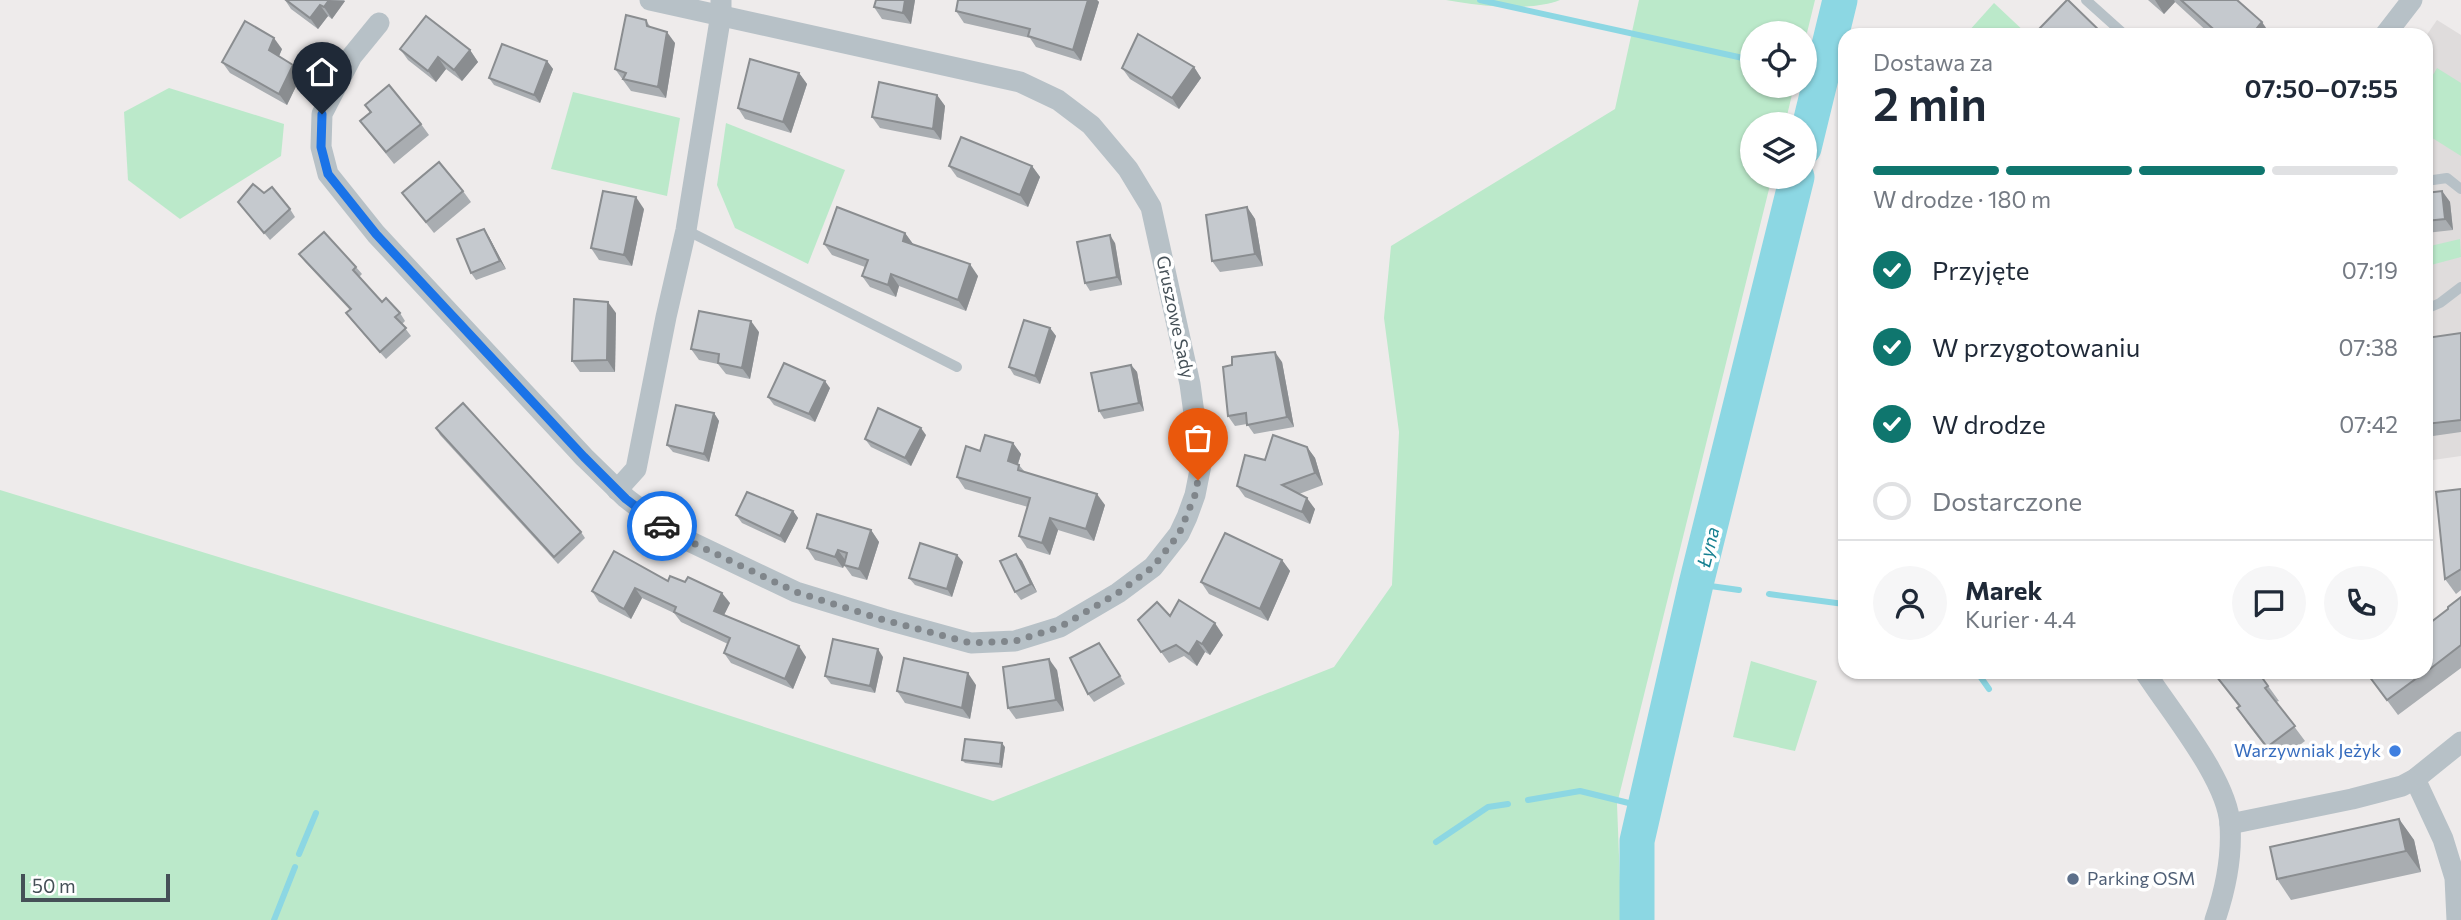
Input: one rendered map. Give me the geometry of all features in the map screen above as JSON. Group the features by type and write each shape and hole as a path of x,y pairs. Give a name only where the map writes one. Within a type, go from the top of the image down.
{"street":[{"name":"Gruszowe Sady","path":"380,23 352,56 322,114 321,147 328,174 376,234 617,490 672,533 796,592 884,620 971,643 1015,641 1060,627 1118,593 1153,567 1179,534 1195,495 1202,465 1198,432 1151,207 1128,169 1091,125 1058,100 1020,82 721,7 650,0"},
{"path":"2390,28 2412,0"},
{"path":"617,490 636,469 686,230 721,7"},
{"path":"2150,679 2203,756 2224,798 2230,824 2228,866 2215,920"},
{"path":"2230,824 2402,786 2415,779 2461,742"},
{"path":"2415,779 2443,839 2455,878 2457,920"}],"lane":[{"path":"2086,0 2117,28"},
{"path":"2433,180 2447,178 2461,189"},
{"path":"686,230 957,368"},
{"path":"2433,306 2461,287"}],"shaded area":[{"path":"2437,20 2461,35 2461,456 2433,460 2433,28"}],"green space":[{"path":"1446,0 1560,0 1519,7"},
{"path":"1639,0 1815,0 1810,21 1740,21 1740,98 1791,98 1788,112 1740,112 1740,189 1769,189 1617,804 1620,882 1625,920 0,920 0,490 604,675 993,801 1334,667 1392,585 1399,432 1384,318 1391,246 1615,109"},
{"path":"1994,3 2021,28 1972,28"},
{"path":"2437,68 2461,83 2461,156 2433,138 2433,75"},
{"path":"169,88 284,124 281,156 180,219 128,180 124,112"},
{"path":"573,92 680,118 667,196 551,169"},
{"path":"726,123 845,170 808,264 735,228 717,185"},
{"path":"2460,239 2461,257 2433,264 2433,245"},
{"path":"1751,661 1817,681 1795,751 1733,737"}],"building":[{"path":"286,0 329,0 324,7 320,5 310,18"},
{"path":"876,0 905,0 903,13 874,7"},
{"path":"958,0 1088,0 1073,50 1028,36 1030,29 956,11"},
{"path":"2068,0 2097,28 2040,28"},
{"path":"2181,0 2237,0 2262,22 2257,28 2212,28"},
{"path":"626,15 646,20 647,26 667,32 658,87 623,79 626,73 615,69"},
{"path":"426,16 470,50 454,70 438,57 428,71 400,49"},
{"path":"245,21 274,38 269,50 293,65 279,94 222,62"},
{"path":"1138,34 1194,67 1172,98 1122,68"},
{"path":"502,44 547,61 534,95 489,78"},
{"path":"750,59 799,73 783,122 738,108"},
{"path":"879,82 937,95 933,129 872,117"},
{"path":"389,85 421,124 386,152 360,121 371,112 365,105"},
{"path":"961,137 1032,166 1020,195 949,166"},
{"path":"439,162 463,191 426,222 402,193"},
{"path":"253,184 264,193 272,187 290,209 264,233 238,202"},
{"path":"603,191 636,197 624,255 591,248"},
{"path":"2442,191 2445,219 2433,220 2433,192"},
{"path":"837,207 905,233 903,241 970,264 958,300 891,274 888,285 862,276 868,260 824,244"},
{"path":"1247,207 1255,254 1212,261 1206,215"},
{"path":"484,229 500,261 471,273 457,239"},
{"path":"324,232 356,267 353,270 382,302 386,298 400,313 395,317 406,328 380,352 346,313 351,309 299,254"},
{"path":"1110,235 1117,277 1085,283 1077,242"},
{"path":"574,299 608,302 607,360 572,361"},
{"path":"699,311 751,321 742,368 718,363 719,354 691,349"},
{"path":"1024,320 1050,328 1035,376 1009,367"},
{"path":"2461,333 2461,420 2433,423 2433,337"},
{"path":"1275,352 1287,417 1247,425 1246,413 1228,416 1223,367 1232,365 1232,357"},
{"path":"784,363 825,381 809,414 768,397"},
{"path":"1131,365 1139,403 1099,411 1091,373"},
{"path":"463,403 581,532 554,557 436,428"},
{"path":"676,405 714,413 704,454 667,445"},
{"path":"878,408 921,428 905,458 865,439"},
{"path":"985,435 1013,443 1008,461 1019,465 1018,470 1097,494 1086,529 1050,518 1042,543 1019,536 1030,498 957,477 966,446 980,451"},
{"path":"1273,435 1307,447 1315,473 1282,485 1307,498 1302,512 1237,486 1245,455 1265,460"},
{"path":"2461,489 2461,569 2445,579 2436,492"},
{"path":"747,492 793,511 780,536 736,515"},
{"path":"817,514 871,530 859,569 844,565 847,553 838,550 835,557 807,548"},
{"path":"1225,533 1282,560 1260,609 1201,582"},
{"path":"920,543 957,555 947,589 909,578"},
{"path":"614,551 668,581 670,576 685,582 688,577 722,593 714,611 799,646 785,679 724,653 730,638 674,612 676,607 635,588 624,609 592,591"},
{"path":"1016,554 1031,584 1015,592 1000,561"},
{"path":"2461,597 2461,645 2433,667 2433,621"},
{"path":"1179,600 1215,623 1202,644 1197,641 1189,654 1176,645 1161,652 1138,620 1157,602 1170,616"},
{"path":"833,639 878,649 870,686 825,676"},
{"path":"1099,643 1120,676 1088,694 1070,658"},
{"path":"904,658 968,673 962,708 897,691"},
{"path":"1049,659 1056,700 1008,708 1003,667"},
{"path":"2219,679 2263,679 2268,686 2265,688 2295,726 2267,747 2237,708 2240,706"},
{"path":"2371,679 2416,679 2387,700"},
{"path":"965,739 1002,743 1000,764 962,760"},
{"path":"2399,819 2406,851 2277,879 2270,847"}],"waterway":[{"path":"1480,0 1740,57"},
{"name":"Łyna","path":"1813,112 1840,0"},
{"path":"1817,74 1822,75"},
{"name":"Łyna","path":"1637,920 1637,841 1696,584 1794,189"},
{"path":"1696,584 1739,590"},
{"path":"1769,594 1838,603"},
{"path":"1982,679 1989,689"},
{"path":"1528,800 1580,791 1645,807"},
{"path":"1436,842 1488,807 1508,804"},
{"path":"299,854 316,813"},
{"path":"274,920 295,867"}],"way so far":[{"path":"662,526 796,592 884,620 971,643 1015,641 1060,627 1118,593 1153,567 1179,534 1195,495 1198,480"}],"place":[{"name":"Warzywniak Jeżyk","path":"2395,751"},
{"name":"Parking OSM","path":"2073,879"}],"route":[{"path":"322,114 321,147 328,174 376,234 584,457 626,499 662,526"}]}
